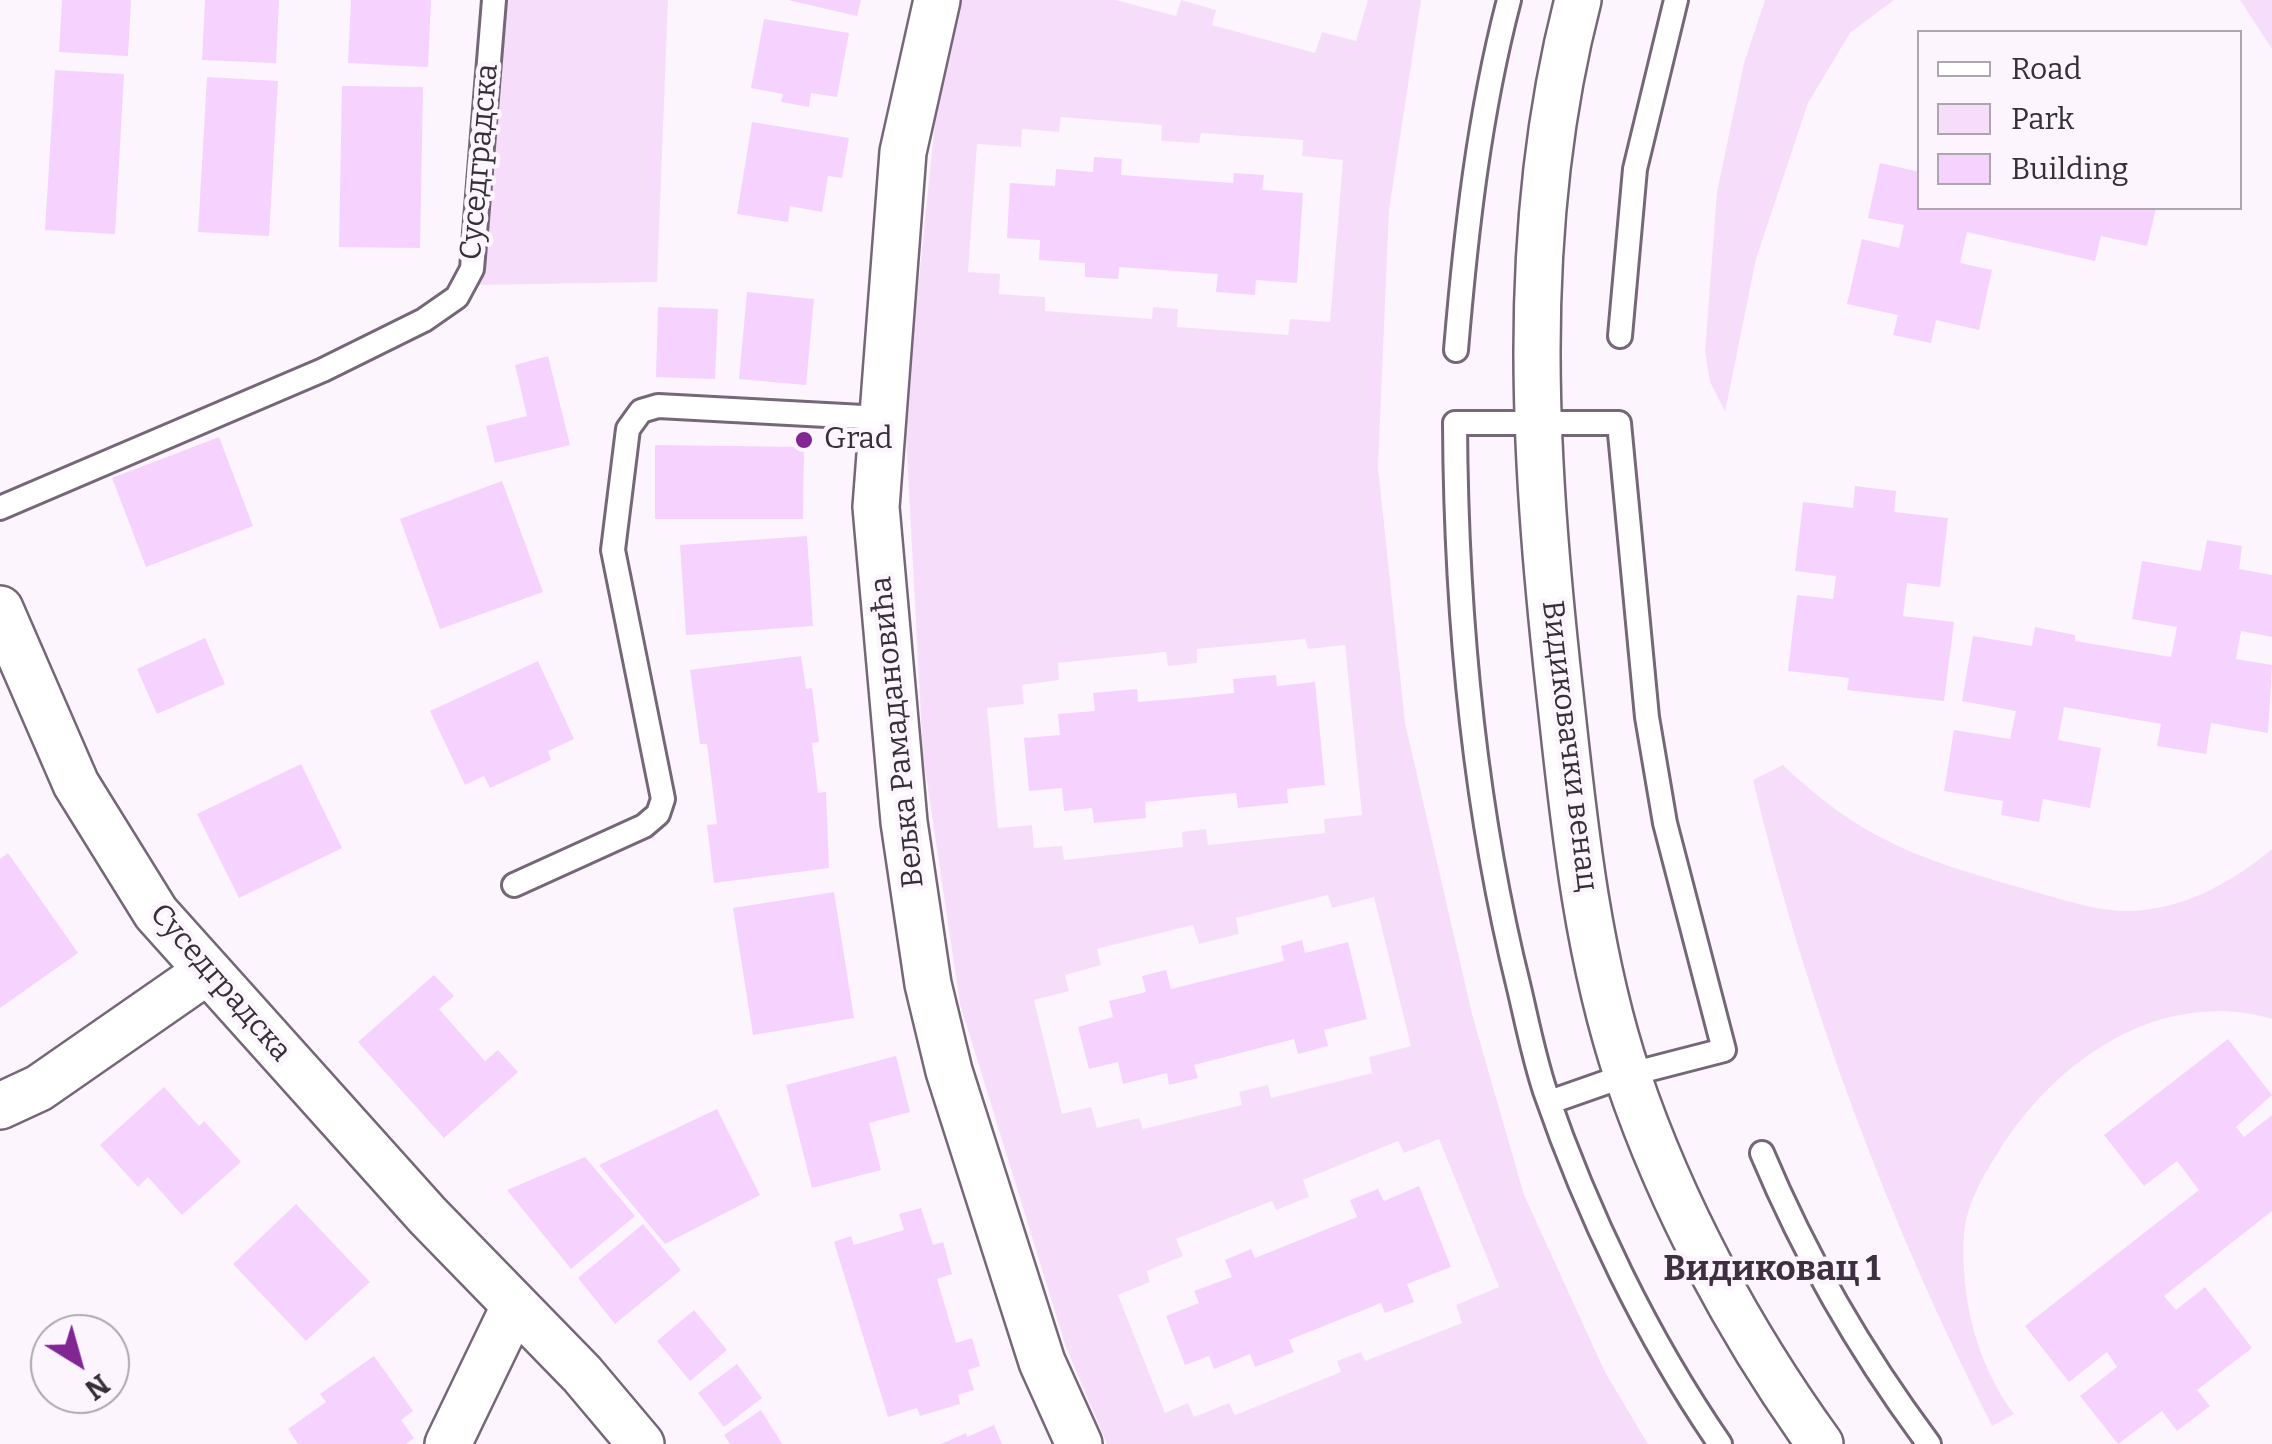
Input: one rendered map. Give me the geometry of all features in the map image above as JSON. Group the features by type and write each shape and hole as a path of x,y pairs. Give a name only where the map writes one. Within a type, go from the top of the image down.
{"street":[{"name":"Вељка Рамадановића","path":"937,0 903,152 882,418 878,527 904,822 928,984 949,1071 1030,1325 1079,1444"},
{"name":"Видиковачки венац","path":"1578,0 1548,144 1537,251 1536,424 1568,775 1597,959 1627,1074 1700,1247 1753,1343 1820,1444"},
{"name":"Суседградска","path":"0,609 76,784 156,913 514,1307 582,1374 641,1444"},
{"path":"0,1106 39,1088 206,972"},
{"path":"448,1444 488,1354 514,1307"}],"lane":[{"name":"Суседградска","path":"0,508 323,370 424,320 457,297 472,268 494,0"},
{"path":"1456,350 1470,196 1492,67 1510,0"},
{"path":"1620,336 1634,170 1676,0"},
{"path":"514,885 644,826 658,814 663,799 613,550 628,428 641,411 658,406 882,418"},
{"path":"1550,1102 1627,1074 1724,1050 1674,861 1647,717 1619,423 1455,423 1461,634 1490,850 1506,937 1550,1102 1598,1221 1658,1342 1720,1444"},
{"path":"1762,1153 1796,1234 1836,1305 1928,1444"}],"green space":[{"path":"501,0 668,0 657,282 477,285"},
{"path":"958,0 1116,0 1176,16 1181,0 1216,10 1212,25 1315,53 1322,32 1356,41 1368,0 1421,0 1389,210 1378,467 1405,723 1472,1014 1524,1195 1605,1372 1648,1444 1107,1444 1066,1347 960,1004 923,755 905,416 938,93","holes":["1061,117 1162,125 1161,141 1199,143 1201,133 1303,140 1302,156 1343,160 1330,322 1290,319 1288,335 1177,327 1178,309 1153,307 1152,319 1045,311 1045,297 999,294 1000,274 968,272 977,144 1021,147 1022,129 1059,132","1305,639 1308,649 1345,645 1362,815 1324,819 1325,833 1208,845 1206,829 1182,832 1183,847 1064,860 1062,846 1034,848 1032,825 998,828 987,708 1024,704 1022,685 1059,680 1058,663 1166,652 1168,666 1197,663 1197,649","1328,895 1332,908 1374,897 1411,1046 1369,1057 1372,1073 1271,1098 1268,1085 1239,1092 1242,1105 1143,1129 1139,1118 1097,1128 1091,1107 1062,1114 1034,1000 1069,991 1065,975 1101,965 1097,949 1193,925 1199,944 1239,934 1236,918","1439,1139 1499,1287 1456,1305 1462,1323 1365,1361 1361,1352 1337,1361 1341,1372 1235,1415 1229,1403 1194,1417 1188,1403 1165,1413 1118,1295 1150,1282 1147,1271 1183,1256 1176,1239 1272,1201 1276,1210 1309,1197 1303,1180 1398,1141 1404,1153"]},
{"path":"1765,0 1894,0 1850,33 1808,103 1756,259 1725,412 1710,382 1705,352 1717,192 1744,63"},
{"path":"2240,0 2272,0 2272,49"},
{"path":"1783,765 1845,816 1905,849 1970,873 2093,907 2130,911 2178,903 2228,881 2272,849 2272,1019 2230,1012 2190,1013 2151,1023 2115,1039 2050,1087 1999,1151 1976,1191 1964,1235 1968,1306 1990,1374 2014,1414 1992,1426 1918,1270 1824,1029 1753,780"}],"building":[{"path":"62,0 131,0 128,56 59,52"},
{"path":"205,0 279,0 276,63 202,60"},
{"path":"351,0 431,0 428,67 348,63"},
{"path":"788,0 861,0 857,16"},
{"path":"764,19 849,33 837,97 811,93 809,107 781,102 783,94 751,88"},
{"path":"55,70 124,74 115,234 45,230"},
{"path":"207,77 278,81 269,236 198,232"},
{"path":"342,86 423,87 420,248 339,247"},
{"path":"752,122 849,138 842,178 828,176 822,212 790,206 788,222 737,214"},
{"path":"1094,157 1122,159 1121,175 1233,183 1234,173 1264,175 1262,190 1303,193 1297,283 1256,280 1255,295 1216,292 1218,274 1119,267 1118,279 1085,277 1085,263 1039,260 1040,240 1007,238 1010,183 1055,186 1056,169 1093,172"},
{"path":"1880,163 1917,171 1917,210 2156,210 2147,246 2101,236 2095,261 1967,232 1960,263 1992,270 1979,330 1936,320 1931,343 1893,335 1898,315 1847,304 1862,239 1899,248 1904,225 1868,218"},
{"path":"747,292 814,299 806,385 739,379"},
{"path":"658,307 718,309 715,379 656,377"},
{"path":"548,356 570,445 495,463 486,426 527,416 515,365"},
{"path":"219,437 253,526 146,567 112,478"},
{"path":"655,445 804,447 803,519 655,519"},
{"path":"502,481 543,592 440,629 400,519"},
{"path":"1855,486 1896,491 1894,512 1948,518 1940,587 1907,583 1903,616 1954,622 1944,701 1847,690 1849,678 1788,671 1797,595 1833,599 1836,576 1795,571 1803,502 1853,508"},
{"path":"807,536 813,626 686,635 680,545"},
{"path":"2207,540 2242,546 2239,569 2272,575 2272,637 2241,631 2236,659 2272,665 2268,733 2211,723 2206,754 2157,746 2161,724 2064,707 2058,740 2101,748 2090,808 2043,799 2039,822 2001,815 2003,801 1944,791 1954,730 2010,739 2016,711 1962,701 1973,636 2032,646 2035,627 2075,635 2075,641 2171,657 2177,627 2132,619 2142,561 2201,571"},
{"path":"205,638 225,684 157,714 137,669"},
{"path":"801,656 806,689 812,688 819,742 812,743 818,793 826,792 829,868 714,883 707,825 717,824 707,744 700,744 690,670"},
{"path":"538,661 574,739 548,751 551,760 490,788 484,776 465,785 430,711"},
{"path":"1276,675 1277,686 1315,682 1325,785 1287,789 1288,803 1238,808 1236,793 1145,802 1146,818 1094,823 1092,808 1064,811 1062,788 1029,791 1024,738 1060,735 1058,714 1095,711 1093,693 1137,689 1138,702 1186,698 1234,693 1233,679"},
{"path":"301,764 342,848 239,898 197,814"},
{"path":"8,853 78,953 0,1008 0,859"},
{"path":"834,892 854,1018 753,1035 733,908"},
{"path":"1302,940 1305,953 1348,942 1367,1019 1324,1030 1328,1046 1298,1054 1294,1039 1194,1065 1198,1078 1169,1085 1167,1073 1123,1084 1118,1062 1089,1069 1078,1027 1113,1017 1109,1001 1146,992 1142,976 1166,970 1171,989 1284,961 1281,946"},
{"path":"434,975 454,996 439,1009 485,1061 498,1050 518,1072 444,1138 358,1042"},
{"path":"2228,1039 2272,1095 2236,1127 2244,1137 2272,1115 2272,1211 2164,1296 2176,1310 2205,1287 2252,1348 2197,1390 2210,1406 2177,1431 2162,1411 2118,1444 2080,1396 2117,1367 2107,1352 2069,1382 2025,1326 2199,1190 2177,1161 2144,1186 2104,1135"},
{"path":"896,1056 910,1112 869,1123 881,1170 812,1188 786,1085"},
{"path":"164,1087 199,1126 204,1121 241,1162 182,1215 148,1177 138,1187 100,1145"},
{"path":"717,1109 760,1195 665,1244 599,1165"},
{"path":"585,1157 635,1216 571,1269 507,1190"},
{"path":"1419,1186 1451,1267 1407,1284 1414,1302 1385,1313 1381,1303 1289,1340 1294,1352 1255,1367 1250,1354 1214,1369 1209,1356 1185,1365 1166,1316 1199,1303 1194,1291 1232,1277 1225,1260 1251,1249 1255,1258 1357,1217 1350,1200 1378,1189 1384,1201"},
{"path":"296,1204 370,1282 306,1341 233,1264"},
{"path":"921,1208 933,1245 943,1242 952,1274 937,1279 956,1343 972,1338 980,1366 968,1370 974,1390 958,1395 960,1404 920,1416 917,1408 888,1417 834,1242 851,1236 854,1245 904,1230 899,1214"},
{"path":"643,1224 681,1270 615,1324 578,1278"},
{"path":"694,1310 727,1350 690,1381 657,1341"},
{"path":"374,1356 413,1411 401,1420 414,1438 406,1444 298,1444 288,1429 326,1402 320,1394"},
{"path":"737,1364 762,1398 724,1427 698,1393"},
{"path":"761,1410 782,1444 730,1444 724,1435"},
{"path":"994,1425 1002,1444 941,1444 966,1433 967,1437"}],"place":[{"name":"Grad","path":"804,440"}],"district":[{"name":"Видиковац 1","path":"1772,1270"}]}
